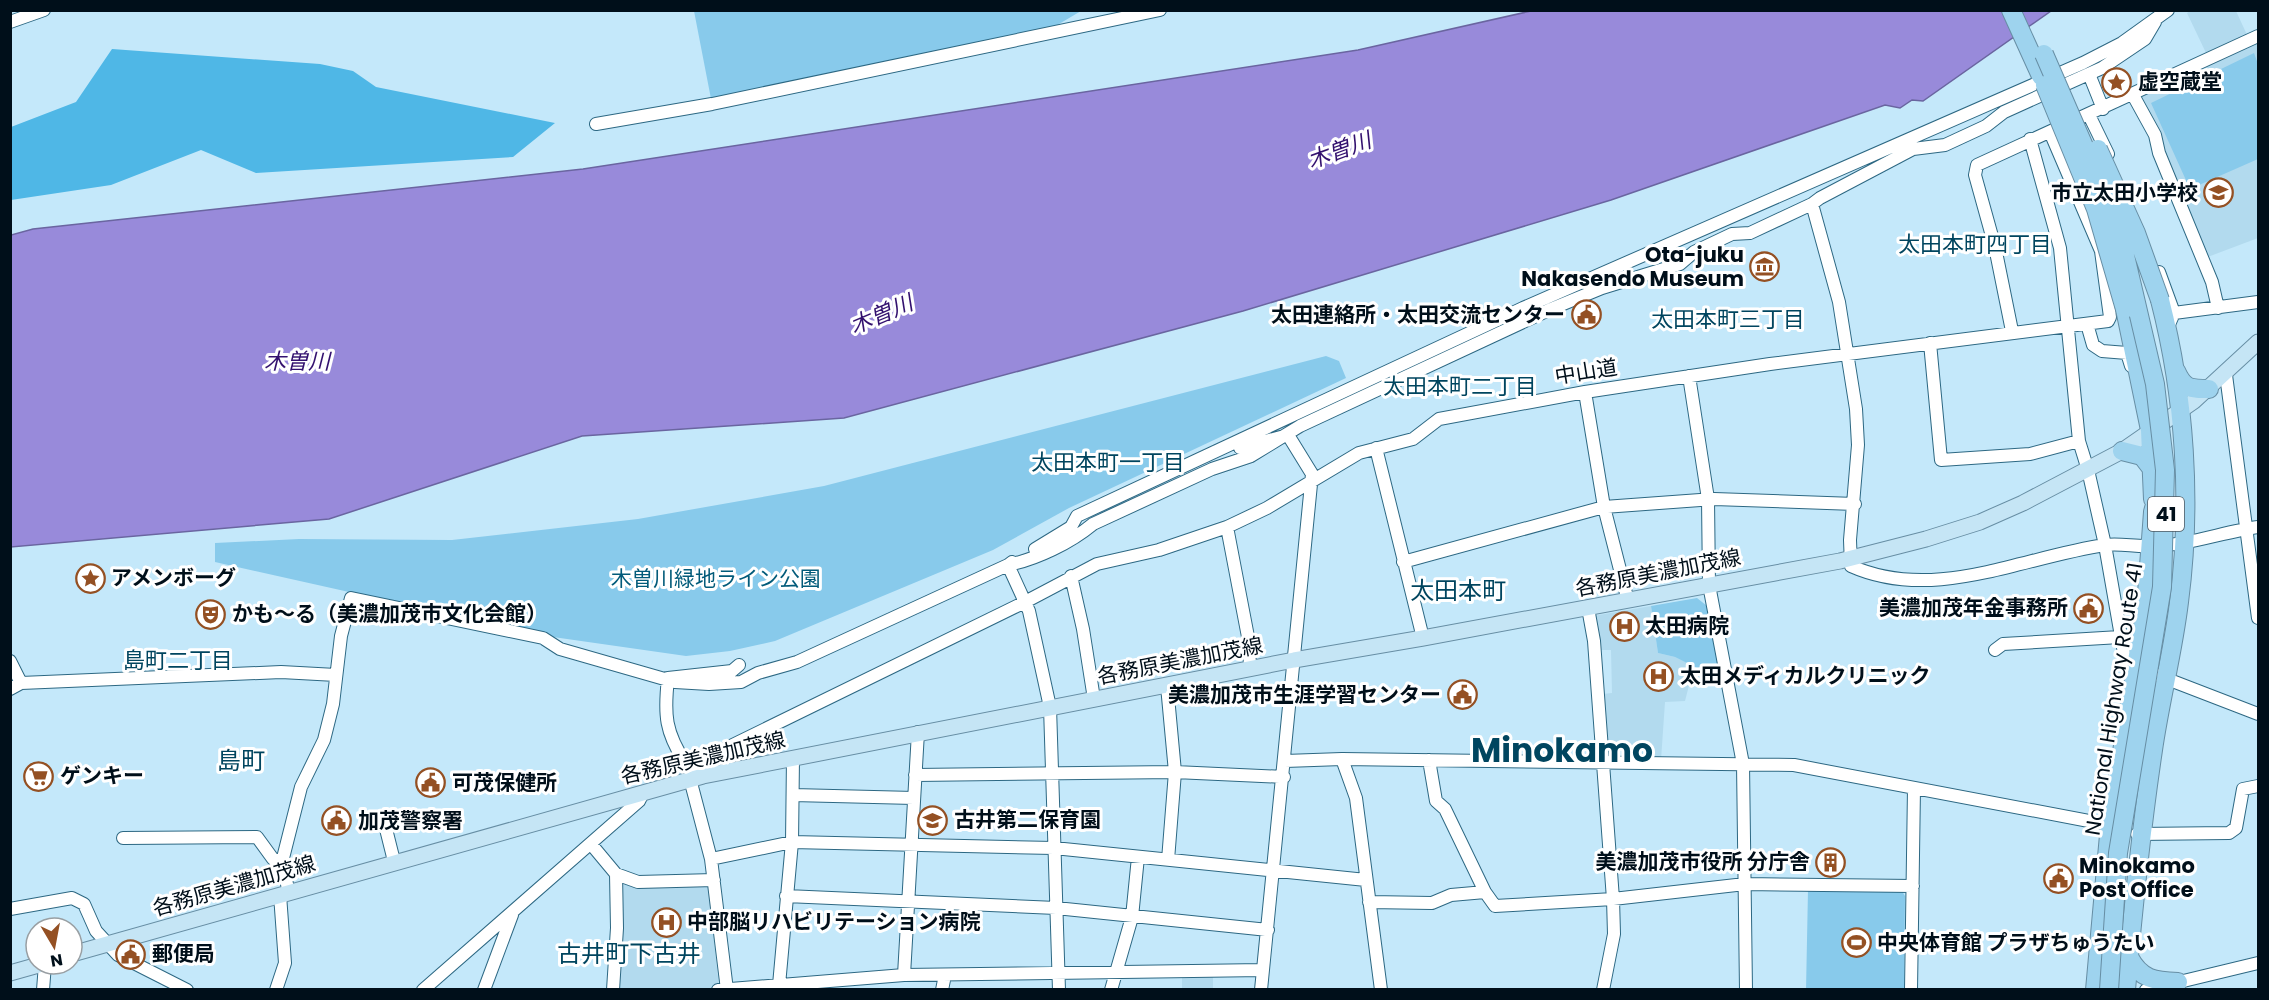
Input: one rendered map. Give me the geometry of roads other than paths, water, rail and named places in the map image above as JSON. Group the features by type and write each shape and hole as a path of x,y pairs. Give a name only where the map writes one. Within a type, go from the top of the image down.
{"highway":[{"name":"National Highway Route 41","path":"2011,10 2103,207 2145,350 2159,451 2162,510 2155,610 2116,829 2106,990"},
{"name":"National Highway Route 41","path":"2025,10 2107,200 2123,247 2155,384 2165,470 2162,587 2118,853 2106,990"},
{"path":"2044,54 2116,187 2160,300 2171,321 2184,460 2184,541 2180,599 2154,741 2140,836 2126,990"},
{"path":"2041,75 2096,209 2133,340 2150,430 2153,512 2151,546 2129,651 2095,990"},
{"path":"2150,430 2166,363 2171,321"},
{"path":"2176,369 2182,384 2188,389 2209,389"},
{"path":"2153,512 2172,427 2179,413"},
{"path":"2122,451 2142,456 2152,469"},
{"path":"2106,990 2113,980 2115,959 2127,926 2130,900 2136,884"},
{"path":"2129,957 2142,975 2151,981 2178,982"}],"main road":[{"name":"各務原美濃加茂線","path":"84,951 394,861 690,779 918,732 1294,660 1849,559 1926,539 1980,522 2122,451 2150,430 2179,413 2226,375 2259,342"}],"street":[{"path":"10,22 44,10"},
{"path":"596,123 712,104 1160,10"},
{"path":"276,990 285,963 285,894 282,862 301,787 324,740 333,704 341,636 351,598 543,638 560,649 600,662 668,678 675,682 709,684 741,682 758,673 797,662 1008,565 1071,527 1077,516 1534,303 2083,63 2122,43 2155,22 2168,10"},
{"path":"1008,565 1032,558 1080,535 1094,524 1212,469 1251,456 1287,435 1551,309 1602,288 1680,264 1694,252 1732,234 1750,233 1812,204 1913,149 1945,145 1986,126 2004,111 2071,79 2090,74 2122,55 2145,39 2155,22"},
{"path":"2012,332 1975,169 1980,162 2103,109 2259,36"},
{"path":"2090,74 2103,109"},
{"path":"2133,95 2155,135 2159,153 2212,282 2218,308"},
{"path":"2089,115 2115,168 2171,321 2218,308 2259,302"},
{"path":"2050,132 2101,251 2110,316 2108,321 2087,324 2092,345 2102,351 2127,353 2137,390 2146,400"},
{"path":"2030,139 2060,248 2079,441 2088,470 2129,651"},
{"path":"1812,204 1839,302 1858,424 1855,504 1849,559 1851,566 1874,577 1945,579 1996,571 2105,545 2151,546 2253,527"},
{"name":"中山道","path":"690,779 691,770 700,761 1025,602 1071,576 1097,564 1159,550 1227,527 1267,508 1341,462 1376,448 1413,439 1439,419 1585,392 1689,376 1848,353 2087,324"},
{"path":"2102,351 2127,346 2133,340"},
{"path":"1930,343 1941,460 2030,454 2079,441"},
{"path":"2226,375 2253,527 2259,618"},
{"path":"1689,376 1708,499 1709,585 1743,764 1746,990"},
{"path":"1585,392 1604,507 1628,601"},
{"path":"1224,449 1230,450 1287,435"},
{"path":"1261,990 1284,777 1312,474 1287,435"},
{"path":"1376,448 1423,638"},
{"path":"1403,562 1604,507 1708,499 1855,504"},
{"path":"1227,527 1249,642 1250,669"},
{"path":"1008,565 1029,611 1050,707 1059,990"},
{"path":"1071,576 1083,629 1094,699"},
{"path":"1588,608 1594,641 1613,899 1614,934 1603,990"},
{"path":"1995,650 2002,644 2129,651 2167,679 2259,714"},
{"path":"10,661 16,686 281,672 336,675"},
{"path":"668,678 732,671 739,665 712,666"},
{"path":"668,678 664,715 669,735 686,764"},
{"path":"1167,686 1175,772 1168,860"},
{"path":"904,975 918,732"},
{"path":"779,985 792,842 793,758"},
{"path":"1285,761 1342,759 1794,765 2110,824 2140,836 2229,833 2236,828 2243,789 2259,786"},
{"path":"1342,759 1356,798 1381,990"},
{"path":"1429,760 1436,801 1445,809 1485,892 1495,906 1613,899 1745,884 1913,886"},
{"path":"915,775 1175,772 1284,777"},
{"path":"690,779 711,859 724,989 904,975 1263,970"},
{"path":"1911,990 1914,788"},
{"path":"423,990 591,844 639,801 643,793"},
{"path":"793,795 914,798"},
{"path":"386,830 394,861"},
{"path":"123,838 257,837 273,859 282,862"},
{"path":"711,859 792,842 1054,848 1365,880"},
{"path":"591,844 616,874 638,882 714,880"},
{"path":"1111,990 1132,917 1138,857"},
{"path":"613,990 617,928 616,874"},
{"path":"1369,902 1432,903 1451,896 1485,892"},
{"path":"786,896 1056,908 1268,930"},
{"path":"10,909 72,898 84,904 96,931 107,945 134,964 187,990"},
{"path":"484,990 512,914"},
{"path":"2146,990 2259,963"},
{"path":"942,990 945,975"}],"water":[{"name":"木曽川","path":"1531,11 2051,11 1923,101 1912,100 1900,108 1885,105 1611,200 1243,311 844,418 582,436 329,519 11,547 11,235 33,229 583,169 1358,50"}],"place":[{"name":"虚空蔵堂","path":"2117,82"},
{"name":"市立太田小学校","path":"2219,193"},
{"name":"Ota-juku Nakasendo Museum","path":"1765,267"},
{"name":"太田連絡所・太田交流センター","path":"1586,315"},
{"name":"アメンボーグ","path":"90,578"},
{"name":"美濃加茂年金事務所","path":"2089,608"},
{"name":"かも～る（美濃加茂市文化会館）","path":"211,614"},
{"name":"太田病院","path":"1624,626"},
{"name":"太田メディカルクリニック","path":"1659,676"},
{"name":"美濃加茂市生涯学習センター","path":"1462,695"},
{"name":"ゲンキー","path":"39,776"},
{"name":"可茂保健所","path":"431,783"},
{"name":"古井第二保育園","path":"933,820"},
{"name":"加茂警察署","path":"337,821"},
{"name":"美濃加茂市役所 分庁舎","path":"1831,862"},
{"name":"Minokamo Post Office","path":"2058,878"},
{"name":"中部脳リハビリテーション病院","path":"666,922"},
{"name":"中央体育館 プラザちゅうたい","path":"1856,943"},
{"name":"郵便局","path":"131,954"}],"district":[{"name":"太田本町四丁目","path":"1975,244"},
{"name":"太田本町三丁目","path":"1728,319"},
{"name":"太田本町二丁目","path":"1460,386"},
{"name":"太田本町一丁目","path":"1108,462"},
{"name":"太田本町","path":"1458,591"},
{"name":"島町二丁目","path":"178,660"},
{"name":"Minokamo","path":"1562,750"},
{"name":"島町","path":"241,761"},
{"name":"古井町下古井","path":"629,954"}],"park label":[{"name":"木曽川緑地ライン公園","path":"716,579"}]}
